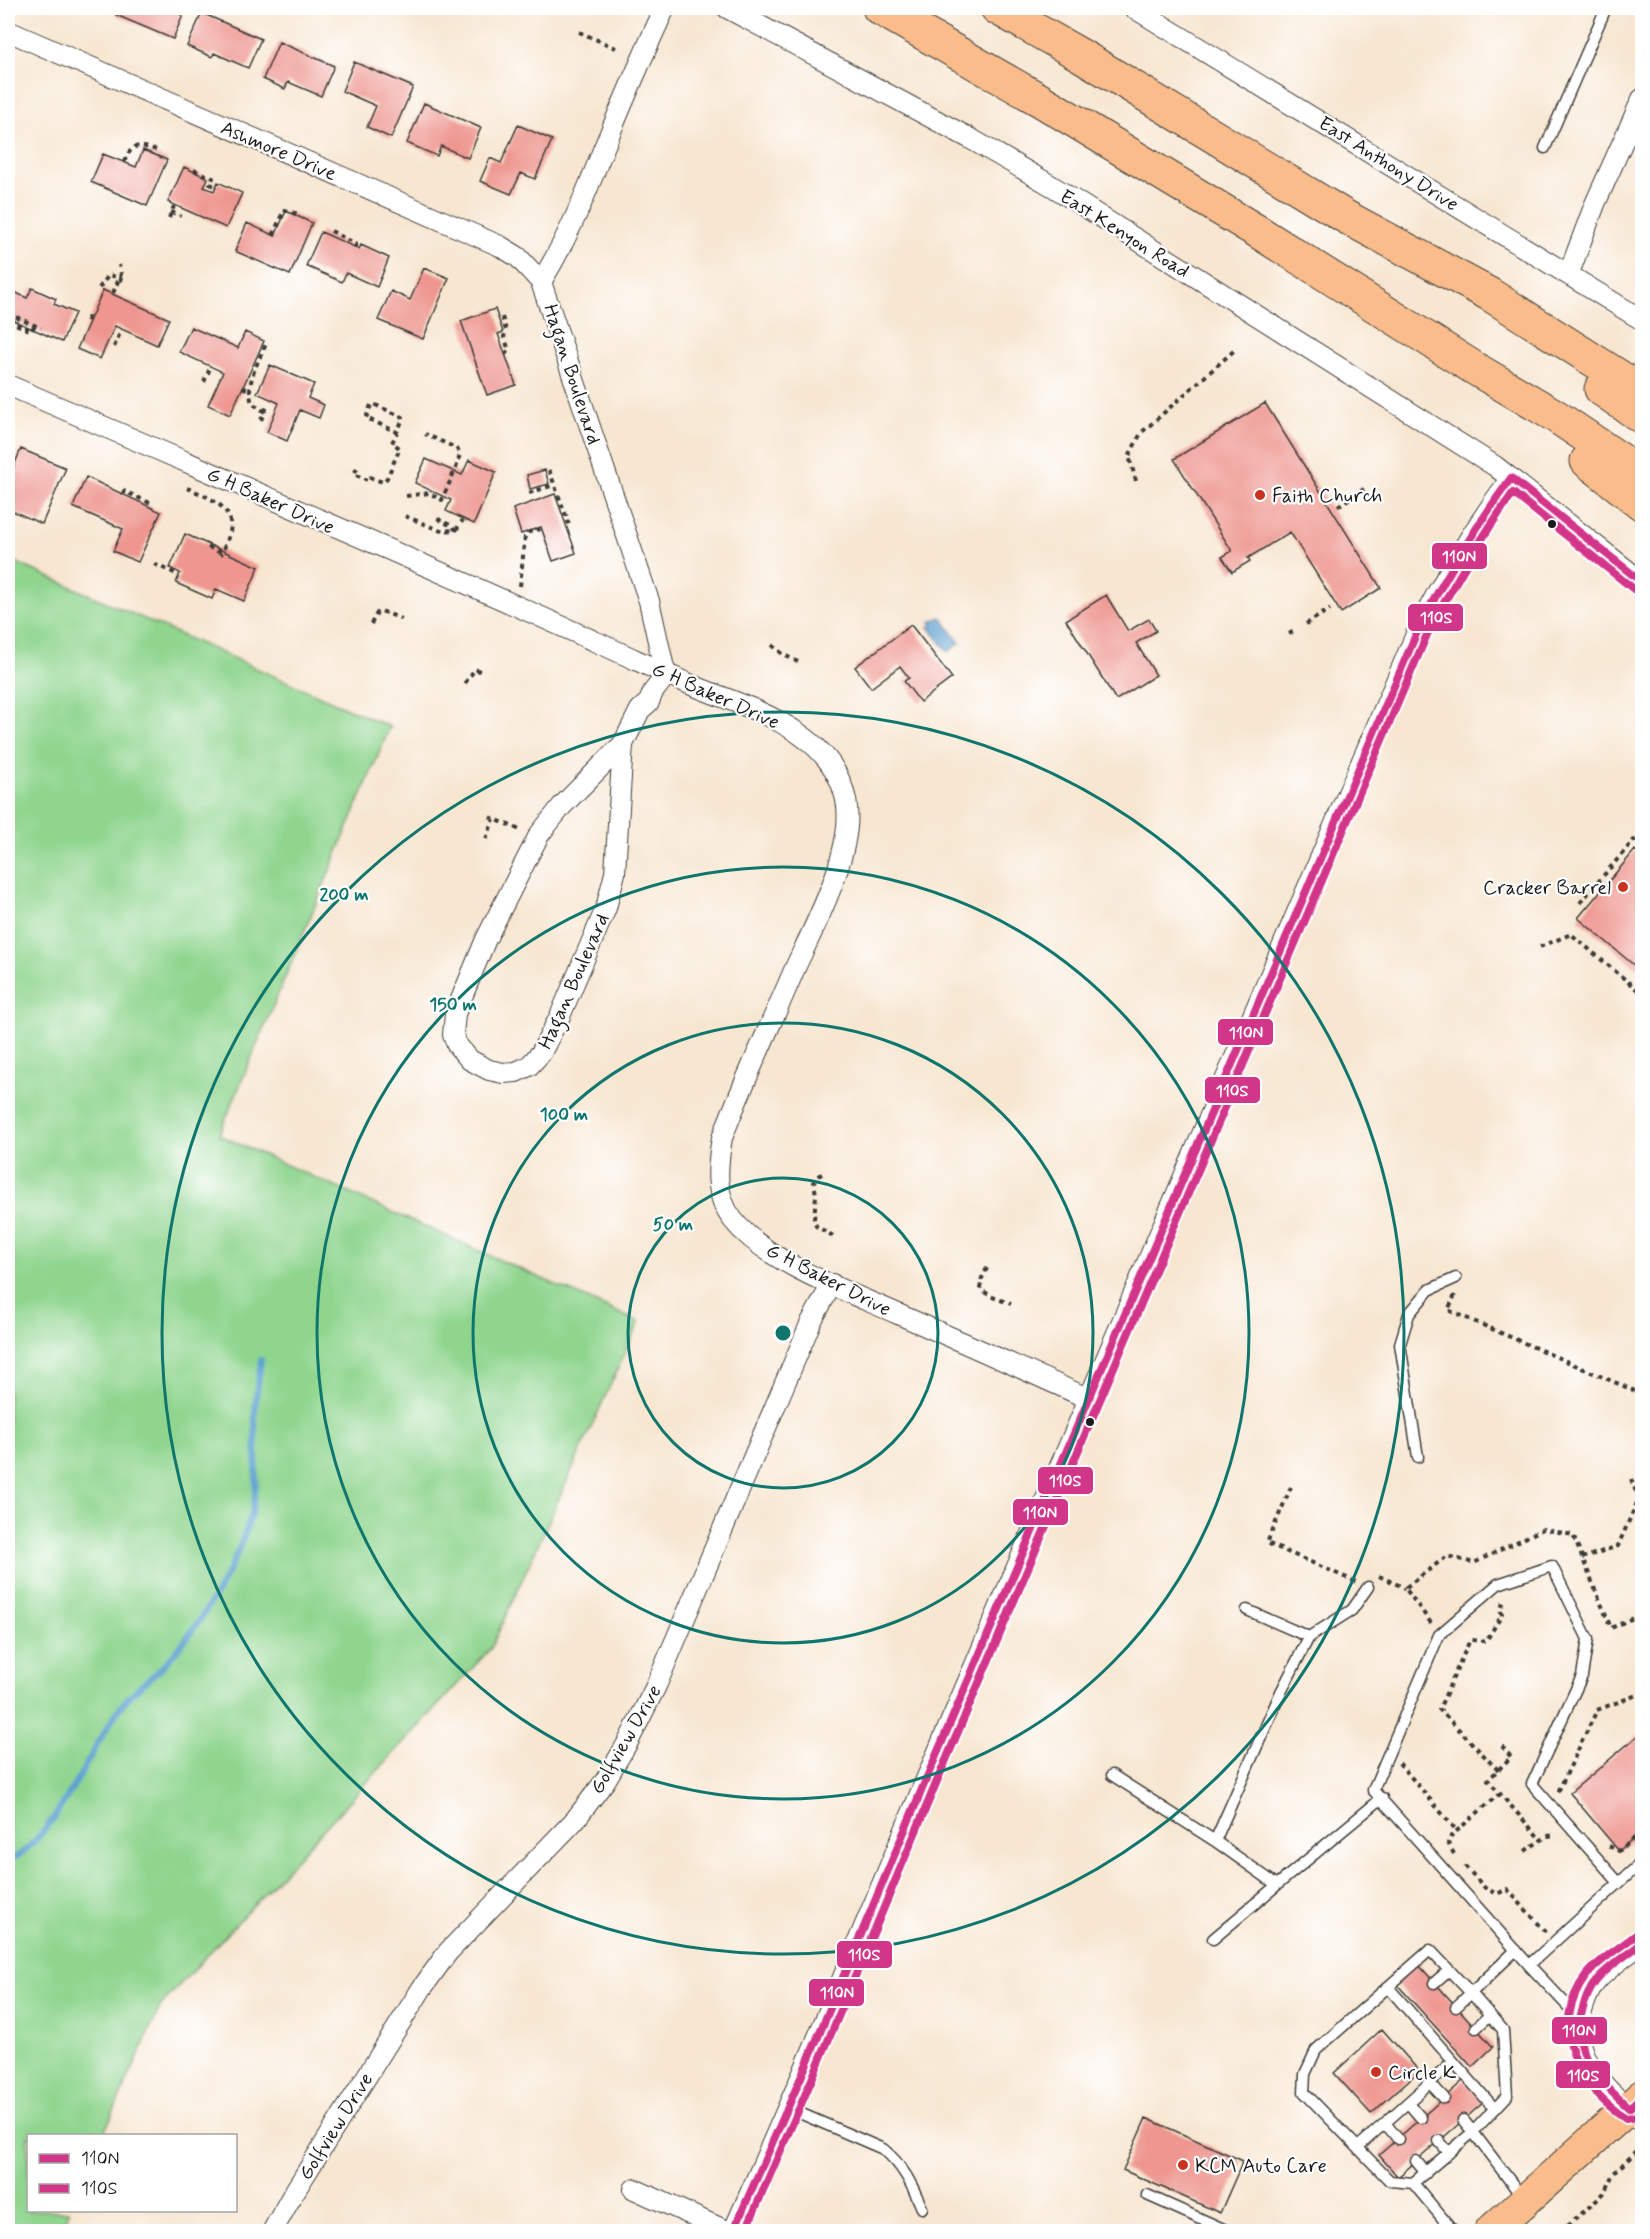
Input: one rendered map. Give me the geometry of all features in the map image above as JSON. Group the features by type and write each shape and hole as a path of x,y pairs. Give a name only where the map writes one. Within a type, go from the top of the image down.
{"highway":[{"path":"879,8 1040,100 1250,227 1474,368 1554,415 1642,474"},
{"path":"997,8 1082,56 1346,216 1489,294 1642,391"},
{"path":"1346,216 1421,271 1642,417"},
{"path":"1474,368 1642,504"}],"main road":[{"path":"1490,2232 1638,2108"}],"street":[{"name":"Hagan Boulevard","path":"623,744 615,873 606,908 560,1016 541,1053 529,1066 516,1072 503,1073 489,1070 470,1060 457,1045 453,1035 455,1014 486,939 537,839 562,806 623,744 640,710 649,702 653,692 667,674 649,601 541,282 559,254 575,219 665,8"},
{"name":"East Kenyon Road","path":"727,8 971,139 1052,186 1496,466 1642,582"},
{"name":"East Anthony Drive","path":"1134,8 1569,273 1642,320"},
{"name":"Ashmore Drive","path":"8,31 500,246 518,256 541,282"},
{"path":"1569,273 1595,204 1642,99"},
{"name":"G H Baker Drive","path":"8,385 519,607 667,674 763,713 796,731 819,749 833,765 841,782 847,803 848,829 844,848 820,912 722,1138 717,1178 727,1209 732,1219 748,1237 782,1259 832,1284 1089,1399"},
{"path":"634,2189 731,2232 788,2108 1420,625 1448,571 1483,515 1511,478"},
{"name":"Golfview Drive","path":"272,2232 422,1988 448,1952 575,1820 604,1781 628,1742 656,1686 811,1322 832,1284"},
{"path":"1638,2108 1604,2086 1587,2064 1579,2037 1579,2018 1587,1994 1598,1979 1642,1943"}],"lane":[{"path":"1545,148 1606,8"},
{"path":"1418,1457 1400,1344 1409,1314 1429,1290 1456,1278"},
{"path":"1579,2018 1373,1790 1439,1635 1498,1584 1552,1566 1588,1639 1582,1676 1532,1784 1619,1883"},
{"path":"1215,1841 1281,1692 1309,1637 1352,1610 1368,1587"},
{"path":"1247,1610 1309,1637"},
{"path":"1112,1775 1215,1841 1277,1885"},
{"path":"1213,1939 1382,1798"},
{"path":"1529,1965 1642,1862"},
{"path":"1430,1950 1449,1970 1503,2030 1507,2096 1473,2132 1413,2183 1390,2181 1304,2092 1305,2074 1316,2050 1430,1950"},
{"path":"1456,2007 1516,1950"},
{"path":"1434,1983 1449,1970"},
{"path":"1388,1987 1409,2005 1432,2030 1495,2109"},
{"path":"1476,2028 1490,2015"},
{"path":"1358,2147 1430,2083 1451,2054"},
{"path":"1430,2083 1444,2098"},
{"path":"1408,2103 1421,2118"},
{"path":"788,2108 883,2149 896,2159 906,2174 922,2208"},
{"path":"1463,2120 1525,2201"},
{"path":"1385,2123 1398,2139"},
{"path":"1439,2141 1449,2152"},
{"path":"1416,2161 1426,2173"},
{"path":"1413,2183 1454,2232"},
{"path":"1147,2195 1230,2232"}],"path":[{"path":"579,32 616,48"},
{"path":"124,162 133,147 141,146 157,150"},
{"path":"194,170 213,178 210,184 215,186"},
{"path":"169,218 174,206"},
{"path":"273,235 284,210 301,215"},
{"path":"171,212 181,216"},
{"path":"331,231 356,244 356,248"},
{"path":"113,293 121,279 119,265"},
{"path":"99,288 109,275 121,279"},
{"path":"502,317 506,330 504,337 509,350 505,354"},
{"path":"8,321 32,331 37,326 16,318"},
{"path":"114,347 120,333"},
{"path":"264,346 250,390 252,403 265,412"},
{"path":"1136,482 1129,456 1141,433 1237,348"},
{"path":"204,382 211,366"},
{"path":"261,420 268,404"},
{"path":"357,468 354,474 383,482 400,448 392,443 397,432 403,417 371,405 366,418 397,432"},
{"path":"406,496 429,493 442,500 458,464 460,453 456,448 425,434"},
{"path":"8,462 14,464"},
{"path":"549,470 550,479 569,524"},
{"path":"529,493 554,485"},
{"path":"187,488 216,502 225,509 231,521 230,534 221,554 208,547"},
{"path":"1338,506 1364,489"},
{"path":"123,494 124,491 150,503"},
{"path":"405,516 441,531 456,530"},
{"path":"438,518 456,530"},
{"path":"456,530 463,520"},
{"path":"519,607 525,537 529,532 542,529"},
{"path":"154,564 179,575"},
{"path":"1306,624 1330,609"},
{"path":"371,624 377,613 381,611 402,619"},
{"path":"1289,634 1294,631"},
{"path":"772,645 798,662"},
{"path":"465,683 476,669 482,672"},
{"path":"486,839 492,818 537,839"},
{"path":"1580,903 1634,840 1642,847"},
{"path":"1540,947 1571,934 1640,992"},
{"path":"822,1174 816,1177 814,1182 816,1195 814,1219 816,1226 833,1236"},
{"path":"987,1268 981,1282 981,1289 990,1296 1011,1304"},
{"path":"1457,1290 1448,1310 1642,1395"},
{"path":"1631,1479 1642,1507"},
{"path":"1291,1487 1267,1544 1368,1587"},
{"path":"1582,1558 1617,1545 1639,1498"},
{"path":"1373,1573 1405,1588"},
{"path":"1498,1770 1439,1709 1470,1640 1486,1641 1502,1615 1500,1610 1516,1577"},
{"path":"1566,1798 1559,1790 1597,1710 1642,1694"},
{"path":"1503,1746 1511,1757 1488,1780 1541,1840"},
{"path":"1389,1753 1457,1831"},
{"path":"1500,1794 1457,1831 1448,1843 1451,1851 1485,1888 1497,1894 1507,1889 1555,1941"},
{"path":"1607,1846 1619,1851 1642,1832"},
{"path":"1525,1851 1541,1840 1556,1834 1561,1838"},
{"path":"1561,2232 1604,2193 1613,2174 1642,2146"}],"green space":[{"path":"8,559 390,727 219,1135 639,1322 491,1648 161,2005 103,2134 27,2134 27,2212 70,2212 61,2232 8,2231"}],"water":[{"path":"941,617 960,643 948,652 929,627 932,625 930,622"}],"building":[{"path":"119,8 164,8 183,15 173,39 116,15"},
{"path":"202,13 261,39 248,68 214,53 212,57 187,46"},
{"path":"279,42 334,66 321,96 288,82 285,89 263,79"},
{"path":"354,62 413,87 391,138 367,127 376,106 342,91"},
{"path":"8,97 16,123 8,126"},
{"path":"424,103 481,128 468,158 441,146 437,156 407,143"},
{"path":"518,125 552,140 535,179 521,173 511,194 480,181 490,158 501,163"},
{"path":"143,150 167,160 147,206 91,182 103,154 136,167"},
{"path":"184,167 208,178 204,187 214,191 218,182 242,193 226,228 168,202"},
{"path":"286,211 312,223 290,275 235,251 247,223 275,236"},
{"path":"321,232 359,249 361,245 389,258 377,287 346,273 342,282 306,266"},
{"path":"424,268 449,278 423,339 378,320 391,291 410,300"},
{"path":"32,288 56,299 54,304 75,313 62,342 8,318 8,289 27,298"},
{"path":"103,290 169,319 157,345 115,326 100,359 77,349"},
{"path":"495,309 503,332 498,334 516,385 487,395 461,321"},
{"path":"191,327 238,348 245,332 264,341 230,415 208,405 223,372 179,352"},
{"path":"270,365 314,384 308,398 324,405 319,418 300,410 287,441 267,432 279,403 257,393"},
{"name":"Faith Church","path":"1265,403 1381,588 1341,613 1290,532 1248,558 1250,561 1232,572 1222,557 1232,551 1174,459"},
{"path":"21,449 66,468 42,524 8,509 8,465 13,468"},
{"path":"426,459 462,475 469,460 496,472 474,524 446,511 451,500 415,483"},
{"path":"545,470 549,484 530,489 527,475"},
{"path":"86,477 161,512 138,562 113,551 123,529 73,507"},
{"path":"555,494 576,553 553,561 541,527 521,534 513,509"},
{"path":"185,534 259,567 244,601 216,589 212,599 176,583 180,573 170,568"},
{"path":"1106,595 1128,631 1149,619 1156,631 1136,643 1156,675 1116,700 1066,620"},
{"path":"911,625 952,678 920,702 904,681 909,678 900,666 871,688 855,667"},
{"name":"Cracker Barrel","path":"1635,850 1642,856 1642,972 1578,918"},
{"path":"1642,1732 1642,1830 1619,1851 1570,1793"},
{"name":"Circle K","path":"1417,1963 1493,2047 1472,2067 1395,1982"},
{"name":"Circle K","path":"1382,2029 1419,2071 1371,2114 1334,2073"},
{"name":"Circle K","path":"1464,2080 1484,2102 1398,2177 1379,2155"},
{"name":"KCM Auto Care","path":"1146,2118 1243,2161 1220,2213 1123,2170"}],"waterway":[{"path":"8,1861 25,1851 41,1834 71,1791 122,1705 160,1669 192,1631 227,1574 245,1533 254,1502 255,1408 261,1360"}],"transit line":[{"name":"110N","path":"733,2232 1430,606 1474,532 1511,478 1642,582"},
{"name":"110S","path":"745,2232 1429,630 1469,560 1513,493 1635,590"},
{"name":"110S","path":"1636,1935 1603,1959 1586,1976 1575,1995 1569,2015 1569,2035 1573,2054 1594,2090 1626,2118 1634,2117 1642,2110"},
{"name":"110N","path":"1642,1943 1606,1970 1593,1985 1583,2006 1579,2030 1585,2056 1591,2068 1608,2089 1629,2108 1642,2096"}],"place":[{"name":"Faith Church","path":"1260,495"},
{"name":"Cracker Barrel","path":"1623,887"},
{"name":"Circle K","path":"1376,2072"},
{"name":"KCM Auto Care","path":"1183,2165"}]}
